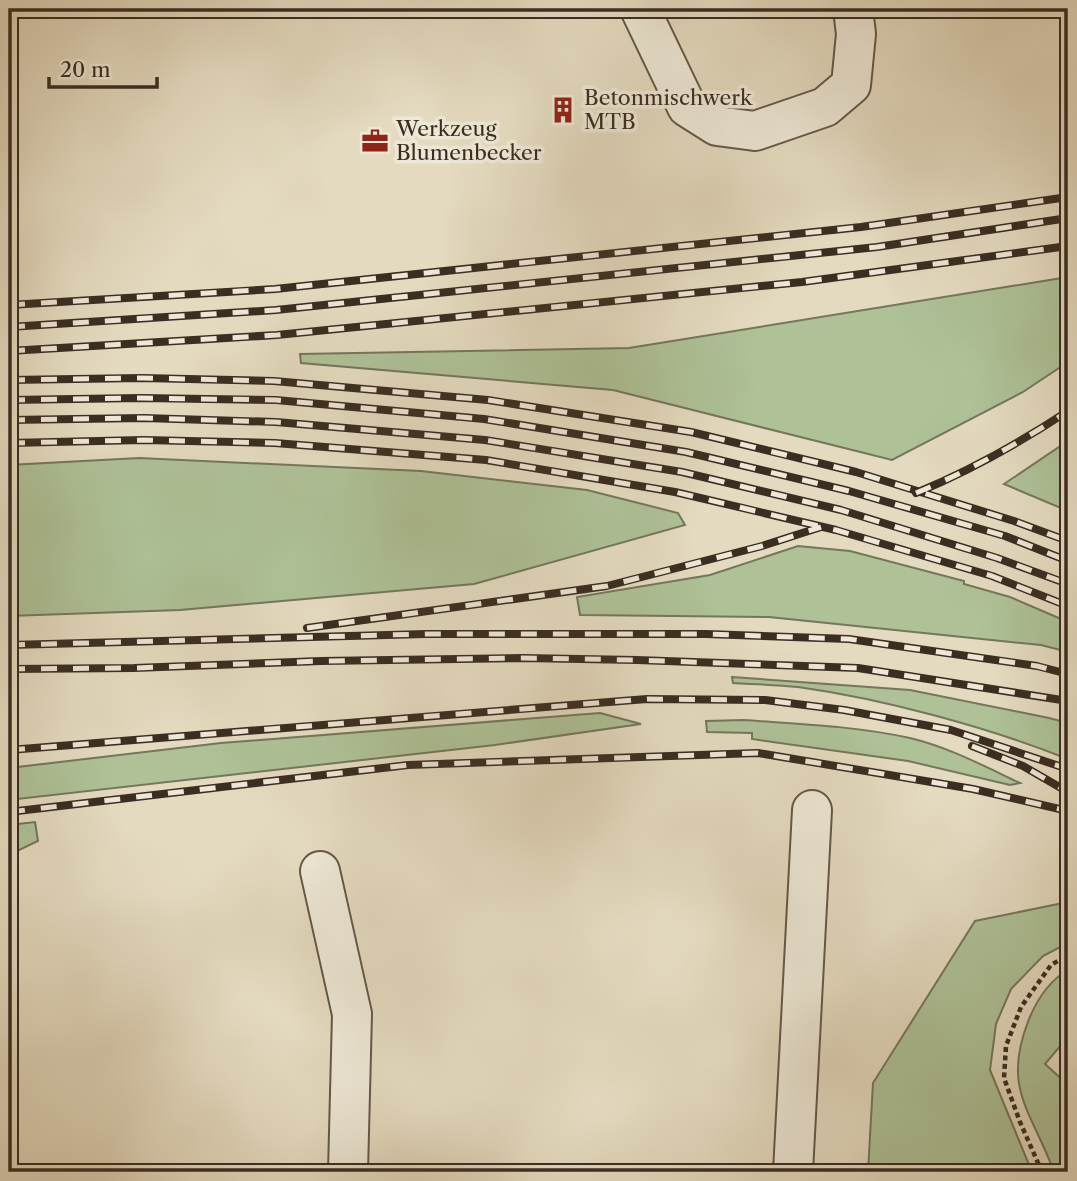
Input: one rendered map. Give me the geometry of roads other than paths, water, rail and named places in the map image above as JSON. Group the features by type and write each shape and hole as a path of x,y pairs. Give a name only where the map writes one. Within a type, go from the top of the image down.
{"lane":[{"path":"640,9 687,107 717,126 755,131 825,107 851,85 856,34 853,9"},
{"path":"793,1172 812,810"},
{"path":"320,871 352,1014 348,1172"}],"railway":[{"path":"9,305 275,289 861,227 1068,197"},
{"path":"9,327 276,310 877,247 1068,218"},
{"path":"9,351 277,335 802,282 1068,246"},
{"path":"9,380 142,378 274,381 488,400 691,432 856,472 1014,521 1068,541"},
{"path":"9,400 276,400 484,419 686,452 849,491 1005,536 1068,561"},
{"path":"916,493 994,455 1068,411"},
{"path":"9,420 144,418 276,422 485,440 682,472 841,510 997,558 1068,584"},
{"path":"9,443 143,440 275,443 486,460 675,492 836,530 992,576 1068,606"},
{"path":"307,628 607,586 762,546 821,527"},
{"path":"9,645 426,634 706,634 849,639 1037,666 1068,674"},
{"path":"9,669 522,658 637,660 858,668 1068,701"},
{"path":"9,750 647,699 765,700 844,710 951,730 1068,769"},
{"path":"972,746 1023,766 1068,792"},
{"path":"9,812 408,765 758,753 973,789 1068,811"}],"place":[{"name":"Betonmischwerk MTB","path":"563,110"},
{"name":"Werkzeug Blumenbecker","path":"375,141"}]}
